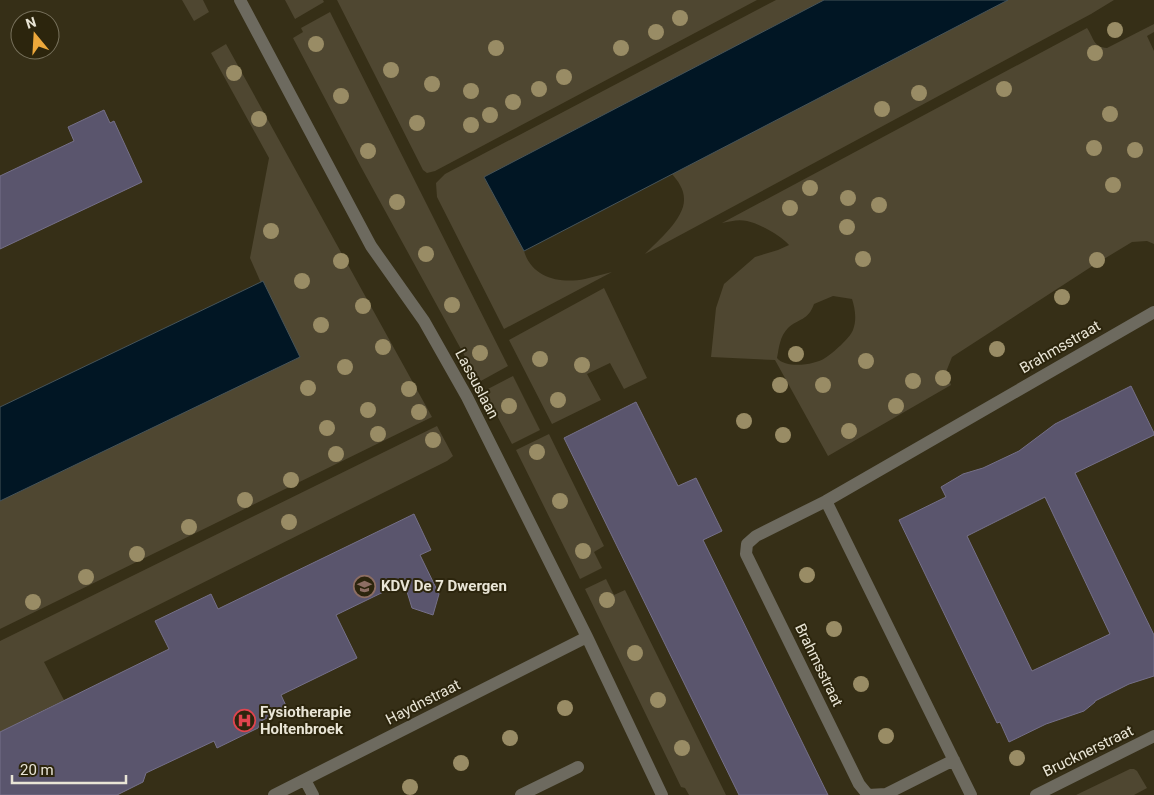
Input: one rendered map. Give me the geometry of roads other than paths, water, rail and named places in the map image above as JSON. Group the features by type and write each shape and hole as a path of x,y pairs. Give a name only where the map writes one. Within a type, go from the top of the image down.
{"street":[{"name":"Lassuslaan","path":"240,0 370,246 424,321 467,397 587,637 662,795"},
{"name":"Brahmsstraat","path":"954,760 886,794 868,795 859,784 746,554 746,544 756,536 826,501 1154,312"},
{"path":"826,501 971,795"},
{"name":"Haydnstraat","path":"274,795 587,637"},
{"name":"Brucknerstraat","path":"1036,795 1154,736"},
{"path":"521,795 578,767"},
{"path":"305,780 313,795"}],"water":[{"path":"824,0 1008,0 524,251 484,177"},
{"path":"263,281 300,357 0,501 0,407"}],"place":[{"name":"KDV De 7 Dwergen","path":"365,586"},
{"name":"Fysiotherapie Holtenbroek","path":"244,721"}]}
